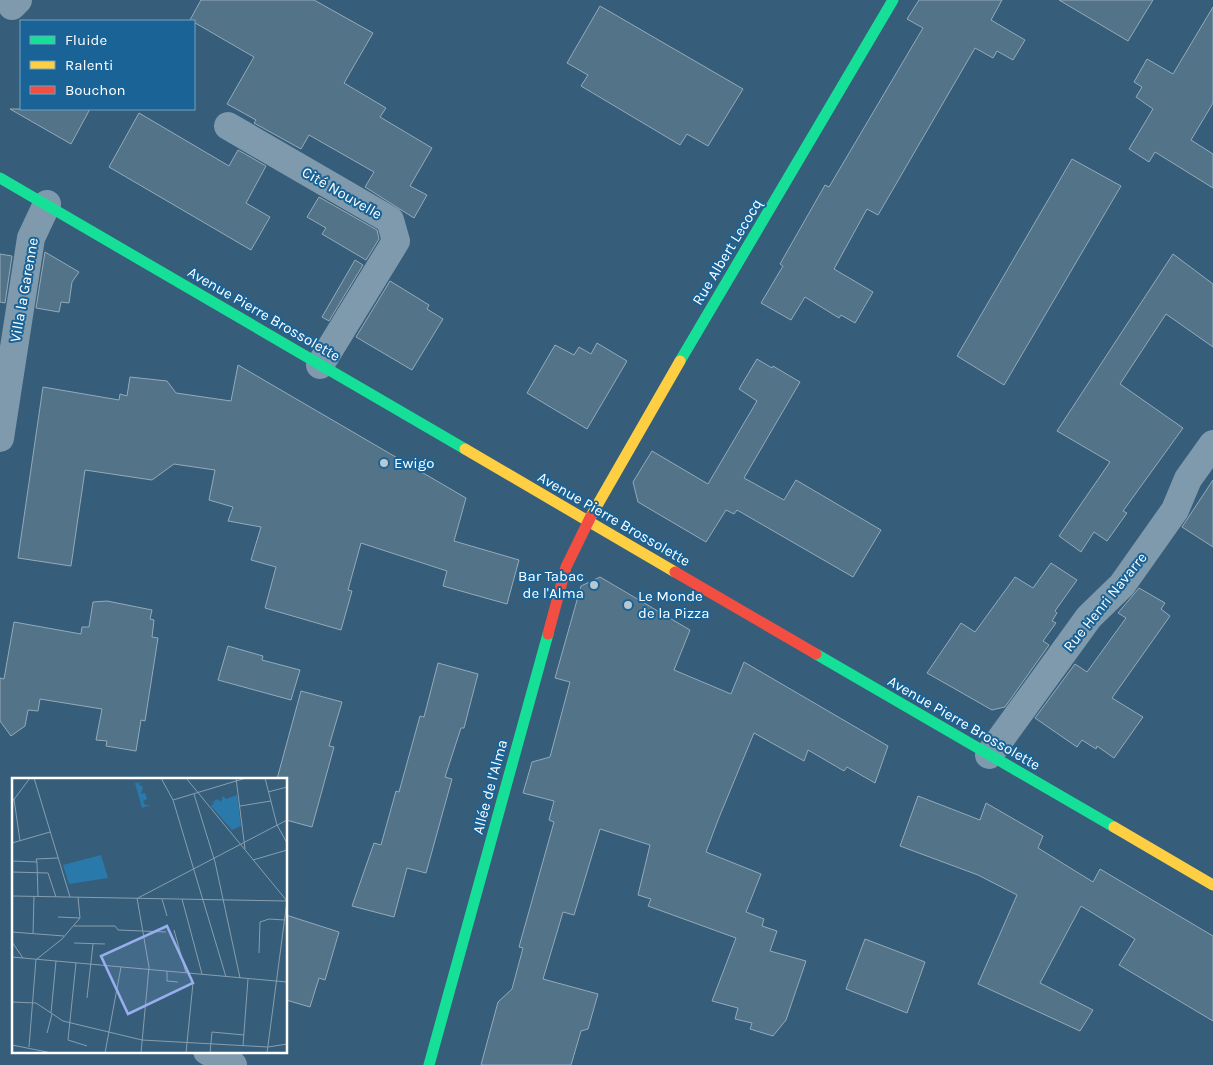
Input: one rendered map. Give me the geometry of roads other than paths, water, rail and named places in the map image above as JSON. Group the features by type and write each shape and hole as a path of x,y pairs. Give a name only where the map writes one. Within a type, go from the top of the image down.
{"main road":[{"name":"Rue Albert Lecocq","path":"588,520 893,0"},
{"name":"Avenue Pierre Brossolette","path":"0,178 1213,885"},
{"name":"Allée de l'Alma","path":"429,1065 566,567 588,520"}],"street":[{"name":"Cité Nouvelle","path":"228,126 390,220 396,241 320,365"},
{"name":"Villa la Garenne","path":"0,438 31,238 47,204"},
{"name":"Rue Henri Navarre","path":"989,755 1089,617 1122,585 1175,510 1188,479 1213,444"},
{"path":"209,1052 233,1065"}],"place":[{"name":"Ewigo","path":"384,463"},
{"name":"Bar Tabac de l'Alma","path":"594,585"},
{"name":"Le Monde de la Pizza","path":"628,605"}]}
